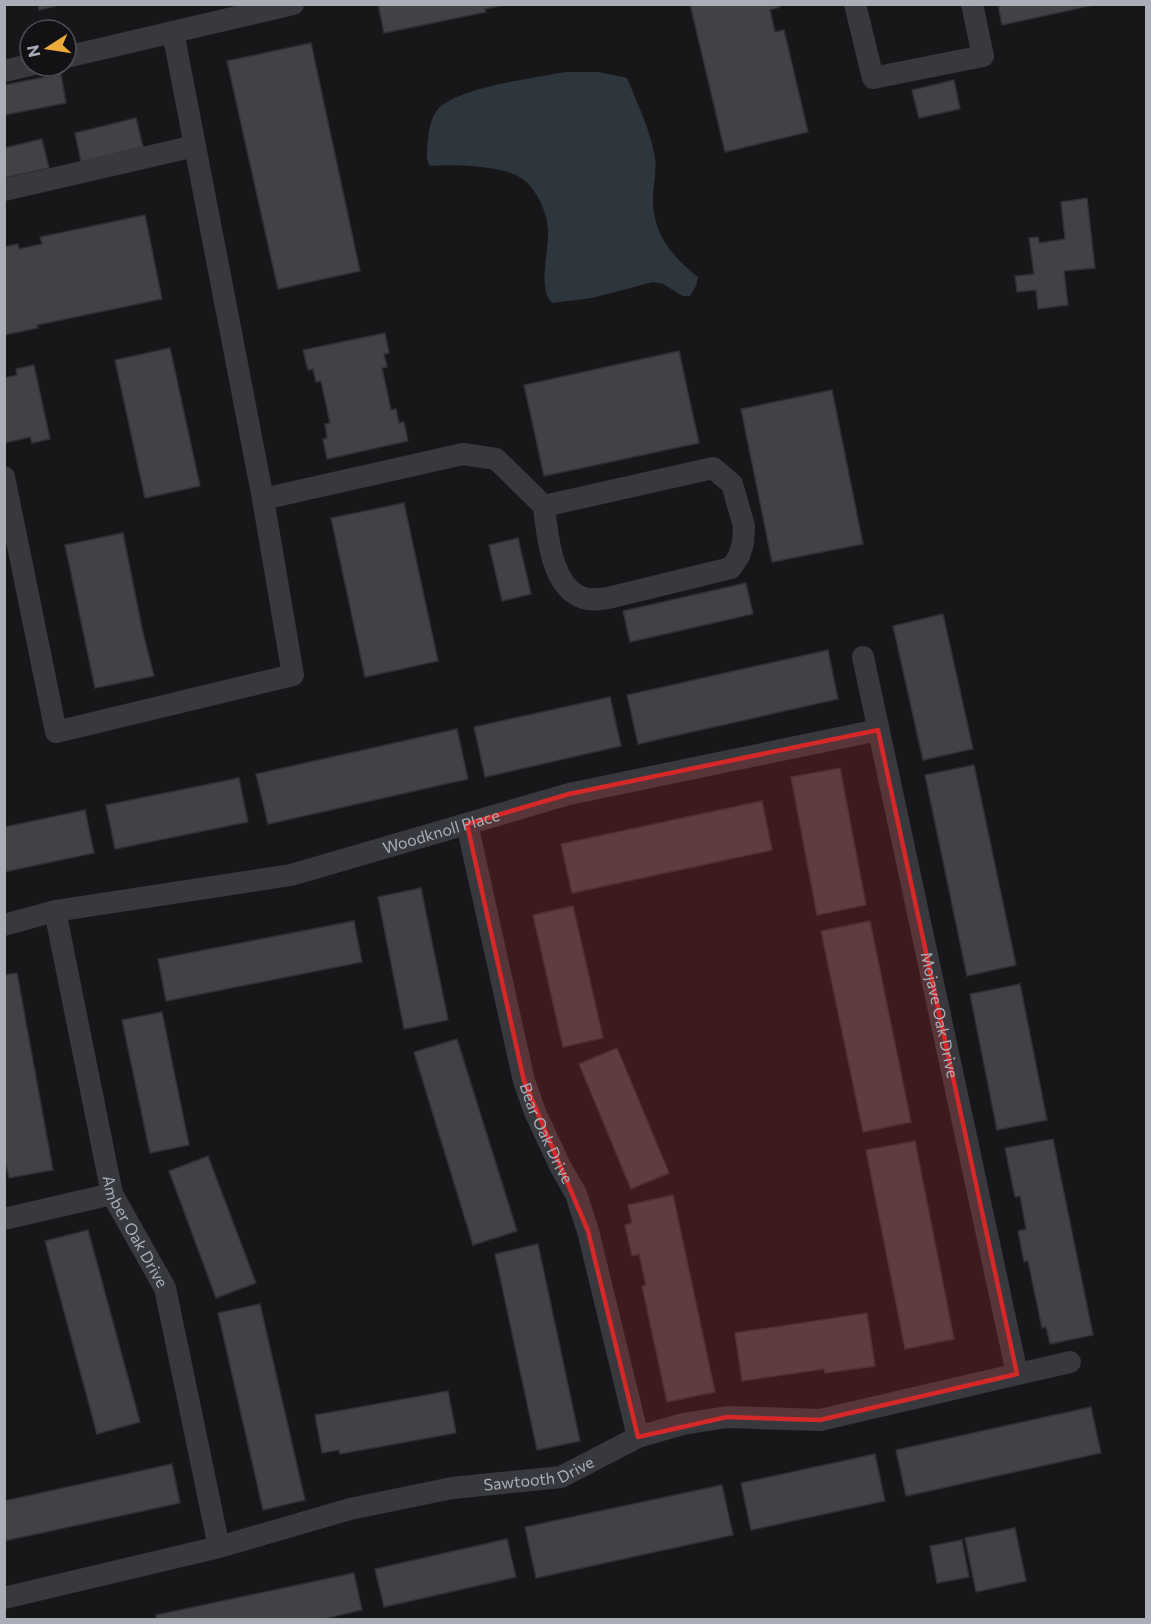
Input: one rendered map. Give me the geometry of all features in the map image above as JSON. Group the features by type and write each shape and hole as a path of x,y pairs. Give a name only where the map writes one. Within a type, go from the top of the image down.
{"street":[{"path":"78,54 293,4"},
{"path":"855,4 873,78 983,56 972,4"},
{"path":"4,477 56,732 293,675 263,500 173,32"},
{"path":"4,190 195,146"},
{"path":"263,500 463,454 496,459 544,506 548,540 562,581 570,591 594,600 731,568 739,556 743,543 744,526 732,484 713,468 544,506"},
{"name":"Mojave Oak Drive","path":"863,657 1017,1374"},
{"name":"Woodknoll Place","path":"4,925 55,911 291,875 569,794 878,730"},
{"name":"Bear Oak Drive","path":"467,824 524,1081 555,1155 576,1194 588,1231 638,1437"},
{"name":"Amber Oak Drive","path":"55,911 112,1194 165,1288 219,1547"},
{"path":"4,1219 112,1194"},
{"name":"Sawtooth Drive","path":"4,1598 219,1547 350,1509 452,1488 561,1477 638,1437 683,1424 728,1417 820,1420 1070,1362"}],"highlighted area":[{"path":"878,730 1017,1374 820,1420 727,1417 638,1437 588,1231 524,1081 467,824 569,794"}],"shaded area":[{"path":"565,72 599,72 627,78 653,148 655,164 653,204 657,227 673,254 698,277 690,296 683,296 663,284 653,282 592,298 552,303 545,289 547,221 539,199 530,186 517,176 494,169 452,165 430,166 427,153 431,124 438,109 448,101 498,84"}],"building":[{"path":"38,4 64,4 39,10"},
{"path":"378,4 509,4 485,9 486,12 384,33"},
{"path":"690,4 779,4 780,7 770,10 775,32 784,30 808,132 725,152"},
{"path":"998,4 1094,4 1094,5 1002,25"},
{"path":"311,43 360,271 278,289 227,61"},
{"path":"40,78 62,78 66,103 4,115 4,85"},
{"path":"954,80 960,109 919,118 912,90"},
{"path":"136,118 143,147 81,162 75,133"},
{"path":"42,139 49,168 4,178 4,148"},
{"path":"1087,198 1095,268 1064,271 1068,305 1038,309 1036,290 1017,292 1015,276 1034,274 1029,238 1038,237 1039,243 1065,239 1061,202"},
{"path":"145,215 162,299 37,325 38,328 4,335 4,247 18,244 19,249 42,244 40,237"},
{"path":"385,333 389,353 384,354 387,367 382,368 391,410 396,409 399,423 404,422 408,441 327,459 323,439 327,438 325,424 330,423 321,381 316,382 313,369 308,370 303,350"},
{"path":"170,348 200,486 145,498 115,360"},
{"path":"679,351 699,443 544,476 524,385"},
{"path":"34,365 50,439 32,443 30,437 4,443 4,378 17,375 16,369"},
{"path":"832,390 863,544 772,562 741,409"},
{"path":"404,503 438,661 365,677 331,518"},
{"path":"123,533 154,676 95,688 65,545"},
{"path":"518,538 531,594 502,601 489,545"},
{"path":"746,583 753,614 630,642 623,611"},
{"path":"943,614 973,749 923,760 893,626"},
{"path":"828,650 838,699 638,744 627,695"},
{"path":"610,697 621,746 485,777 474,727"},
{"path":"457,729 468,779 268,824 256,774"},
{"path":"974,765 1016,965 967,976 925,775"},
{"path":"840,768 866,905 817,915 791,777"},
{"path":"239,778 248,822 115,849 106,805"},
{"path":"762,801 772,850 572,893 561,844"},
{"path":"85,810 94,853 4,872 4,827"},
{"path":"421,888 448,1020 404,1029 378,897"},
{"path":"573,906 603,1038 563,1047 533,915"},
{"path":"354,921 362,962 166,1001 158,959"},
{"path":"870,921 911,1122 863,1132 821,931"},
{"path":"17,973 53,1170 9,1178 4,1156 4,975"},
{"path":"1020,984 1047,1120 997,1130 970,994"},
{"path":"162,1012 189,1145 150,1153 122,1020"},
{"path":"457,1039 517,1231 473,1245 414,1052"},
{"path":"617,1048 669,1173 631,1189 579,1064"},
{"path":"1053,1139 1093,1335 1050,1344 1046,1327 1042,1328 1028,1261 1024,1262 1018,1231 1026,1229 1020,1196 1015,1197 1005,1148"},
{"path":"915,1141 954,1339 905,1349 866,1150"},
{"path":"208,1156 256,1283 216,1298 169,1171"},
{"path":"673,1195 715,1392 667,1402 642,1286 646,1285 639,1254 632,1256 625,1225 632,1223 628,1205"},
{"path":"88,1230 140,1422 97,1434 45,1241"},
{"path":"538,1244 580,1441 537,1450 495,1254"},
{"path":"260,1304 305,1500 263,1510 218,1313"},
{"path":"867,1313 875,1366 825,1373 824,1369 742,1381 735,1333"},
{"path":"448,1391 456,1433 340,1454 339,1450 322,1453 315,1415"},
{"path":"1091,1407 1101,1453 906,1496 896,1450"},
{"path":"875,1454 885,1501 751,1530 741,1483"},
{"path":"172,1464 180,1503 4,1541 4,1501"},
{"path":"722,1485 733,1535 536,1578 525,1527"},
{"path":"1015,1528 1026,1581 976,1592 965,1538"},
{"path":"507,1539 516,1577 384,1607 375,1569"},
{"path":"962,1540 969,1577 937,1583 930,1546"},
{"path":"354,1573 362,1610 319,1620 157,1620 156,1615"}]}
